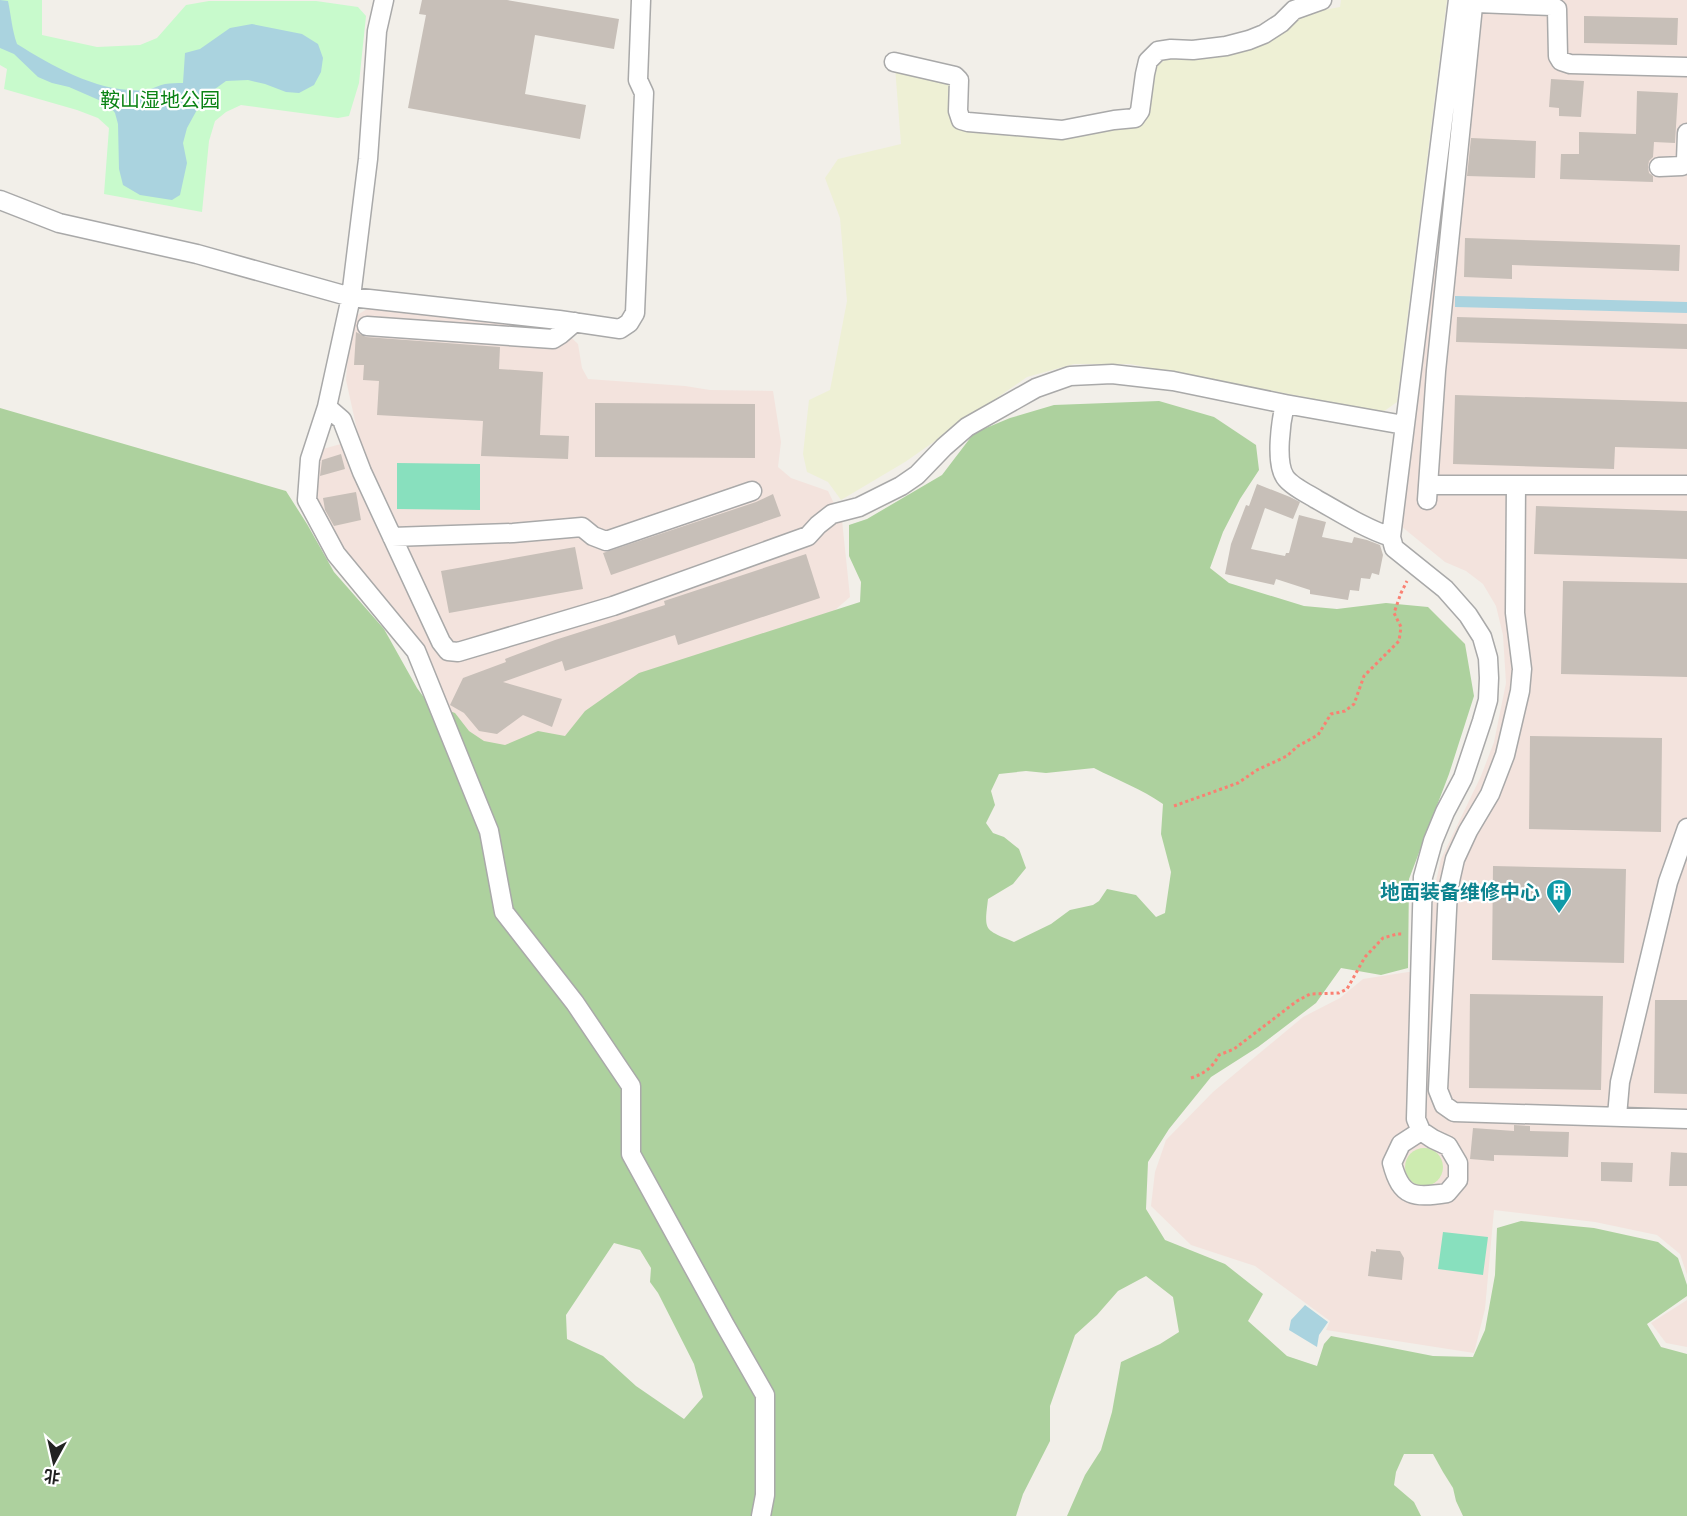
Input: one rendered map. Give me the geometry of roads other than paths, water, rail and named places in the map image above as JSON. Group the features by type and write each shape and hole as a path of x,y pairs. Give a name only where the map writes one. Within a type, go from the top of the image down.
{"street":[{"path":"384,0 377,31 368,159 351,297 327,406 310,459 307,500 336,554 416,651 489,831 504,912 575,1003 631,1086 632,1154 765,1395 765,1495 761,1516"},
{"path":"0,200 58,223 197,254 351,297 620,329 629,323 635,314 644,93 638,80 641,0"},
{"path":"894,62 955,76 959,80 958,111 961,120 1062,130 1135,118 1140,111 1148,61 1158,51 1215,47 1249,40 1281,23 1294,10 1322,0"},
{"path":"1421,1131 1416,1119 1423,877 1441,822 1463,778 1471,755 1488,700 1489,678 1488,658 1482,637 1468,615 1445,589 1395,548 1391,537 1458,0"},
{"path":"1687,68 1570,64 1561,61 1558,56 1557,9 1552,6 1477,3 1473,6 1436,371 1427,492 1516,485 1687,485"},
{"path":"1659,167 1682,166 1686,160 1687,133"},
{"path":"367,326 553,339 575,322"},
{"path":"327,406 342,420 362,472 441,642 448,651 458,652 613,606 808,536 832,514 859,507 901,486 917,475 944,447 968,427 1036,388 1070,376 1112,374 1173,381 1404,425"},
{"path":"1285,404 1280,429 1281,463 1285,477 1299,488 1361,525 1391,537"},
{"path":"1516,485 1515,613 1522,669 1520,691 1505,755 1490,794 1468,831 1455,859 1448,890 1437,1090 1444,1105 1454,1112 1687,1119"},
{"path":"392,537 513,533 582,527 593,536 606,541 752,491"},
{"path":"1617,1116 1620,1082 1668,882 1687,828"}],"water":[{"path":"0,0 8,1 17,44 62,70 112,88 147,90 165,84 183,83 185,53 200,49 230,28 252,24 302,34 318,44 323,58 321,72 314,85 299,93 286,92 248,80 226,81 204,97 187,128 183,143 187,163 180,195 172,200 140,195 123,185 119,169 118,124 115,113 108,104 69,87 38,77 14,54 0,48"},
{"path":"1455,296 1687,302 1687,313 1455,307"},
{"path":"1305,1305 1328,1322 1319,1335 1317,1347 1289,1330 1291,1320"}],"place":[{"name":"地面装备维修中心","path":"1559,915"}],"park label":[{"name":"鞍山湿地公园","path":"160,100"}]}
